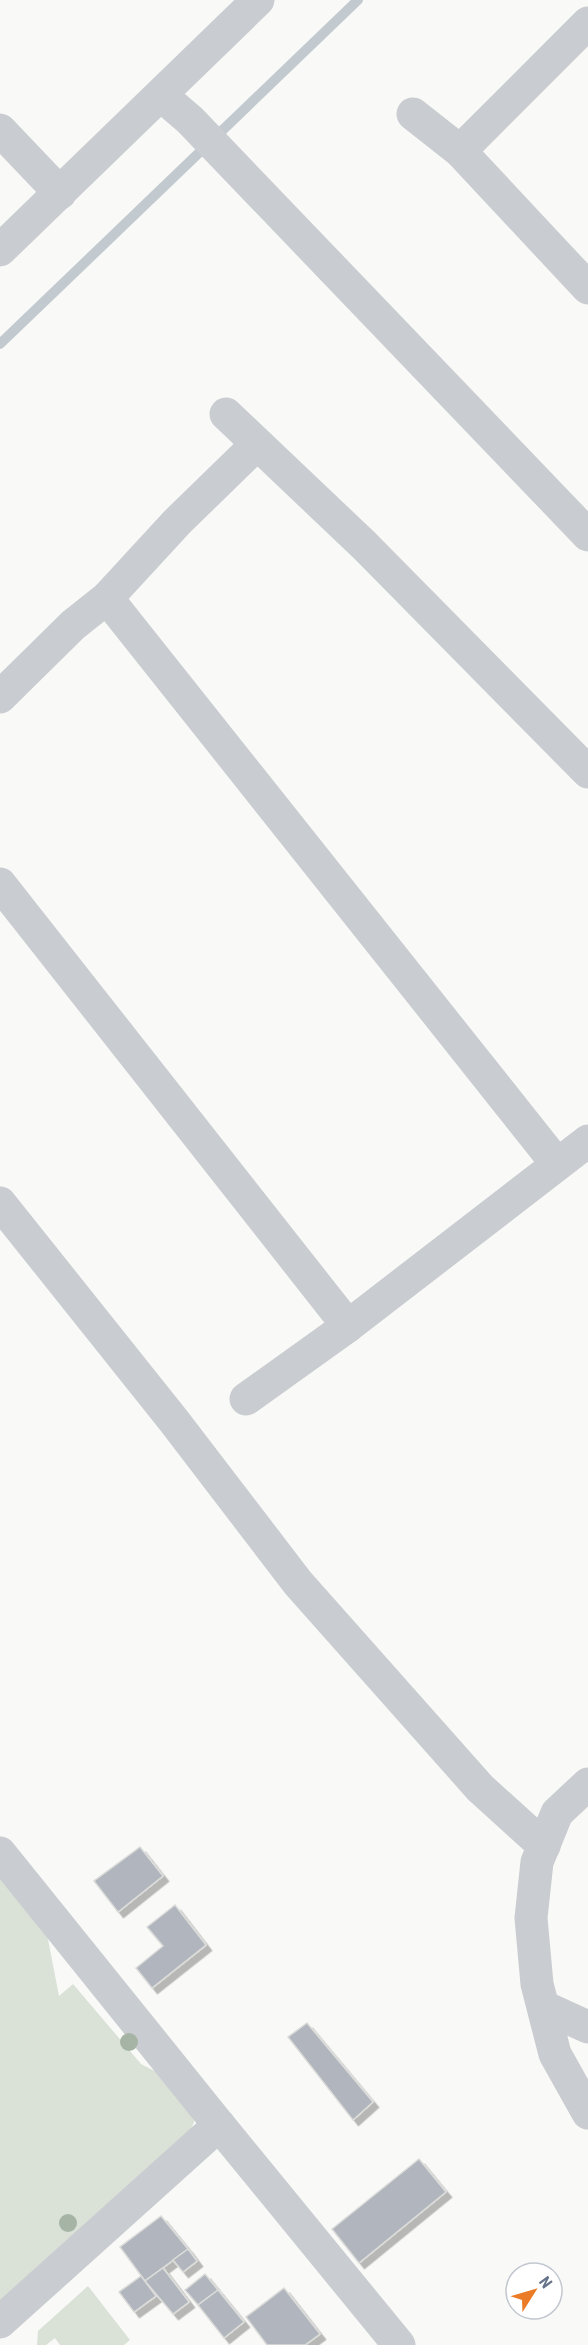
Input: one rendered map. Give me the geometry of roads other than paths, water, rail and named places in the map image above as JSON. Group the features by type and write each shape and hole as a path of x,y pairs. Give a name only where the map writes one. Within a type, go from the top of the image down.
{"street":[{"path":"3,241 60,193 258,0"},
{"path":"459,151 588,23"},
{"path":"162,96 190,120 588,535"},
{"path":"413,114 459,151 588,288"},
{"path":"0,130 60,193"},
{"path":"226,414 256,445 364,545 588,772"},
{"path":"0,697 73,626 106,598 177,522 256,445"},
{"path":"106,598 557,1164"},
{"path":"0,884 348,1326"},
{"path":"246,1399 348,1326 588,1141"},
{"path":"0,1203 174,1421 298,1583 480,1788 544,1846"},
{"path":"588,1784 557,1813 537,1862 531,1918 537,1984 555,2054 588,2113"},
{"path":"0,1853 399,2345"},
{"path":"544,2007 588,2026"},
{"path":"0,2322 219,2125"}],"waterway":[{"path":"0,344 358,0"}]}
